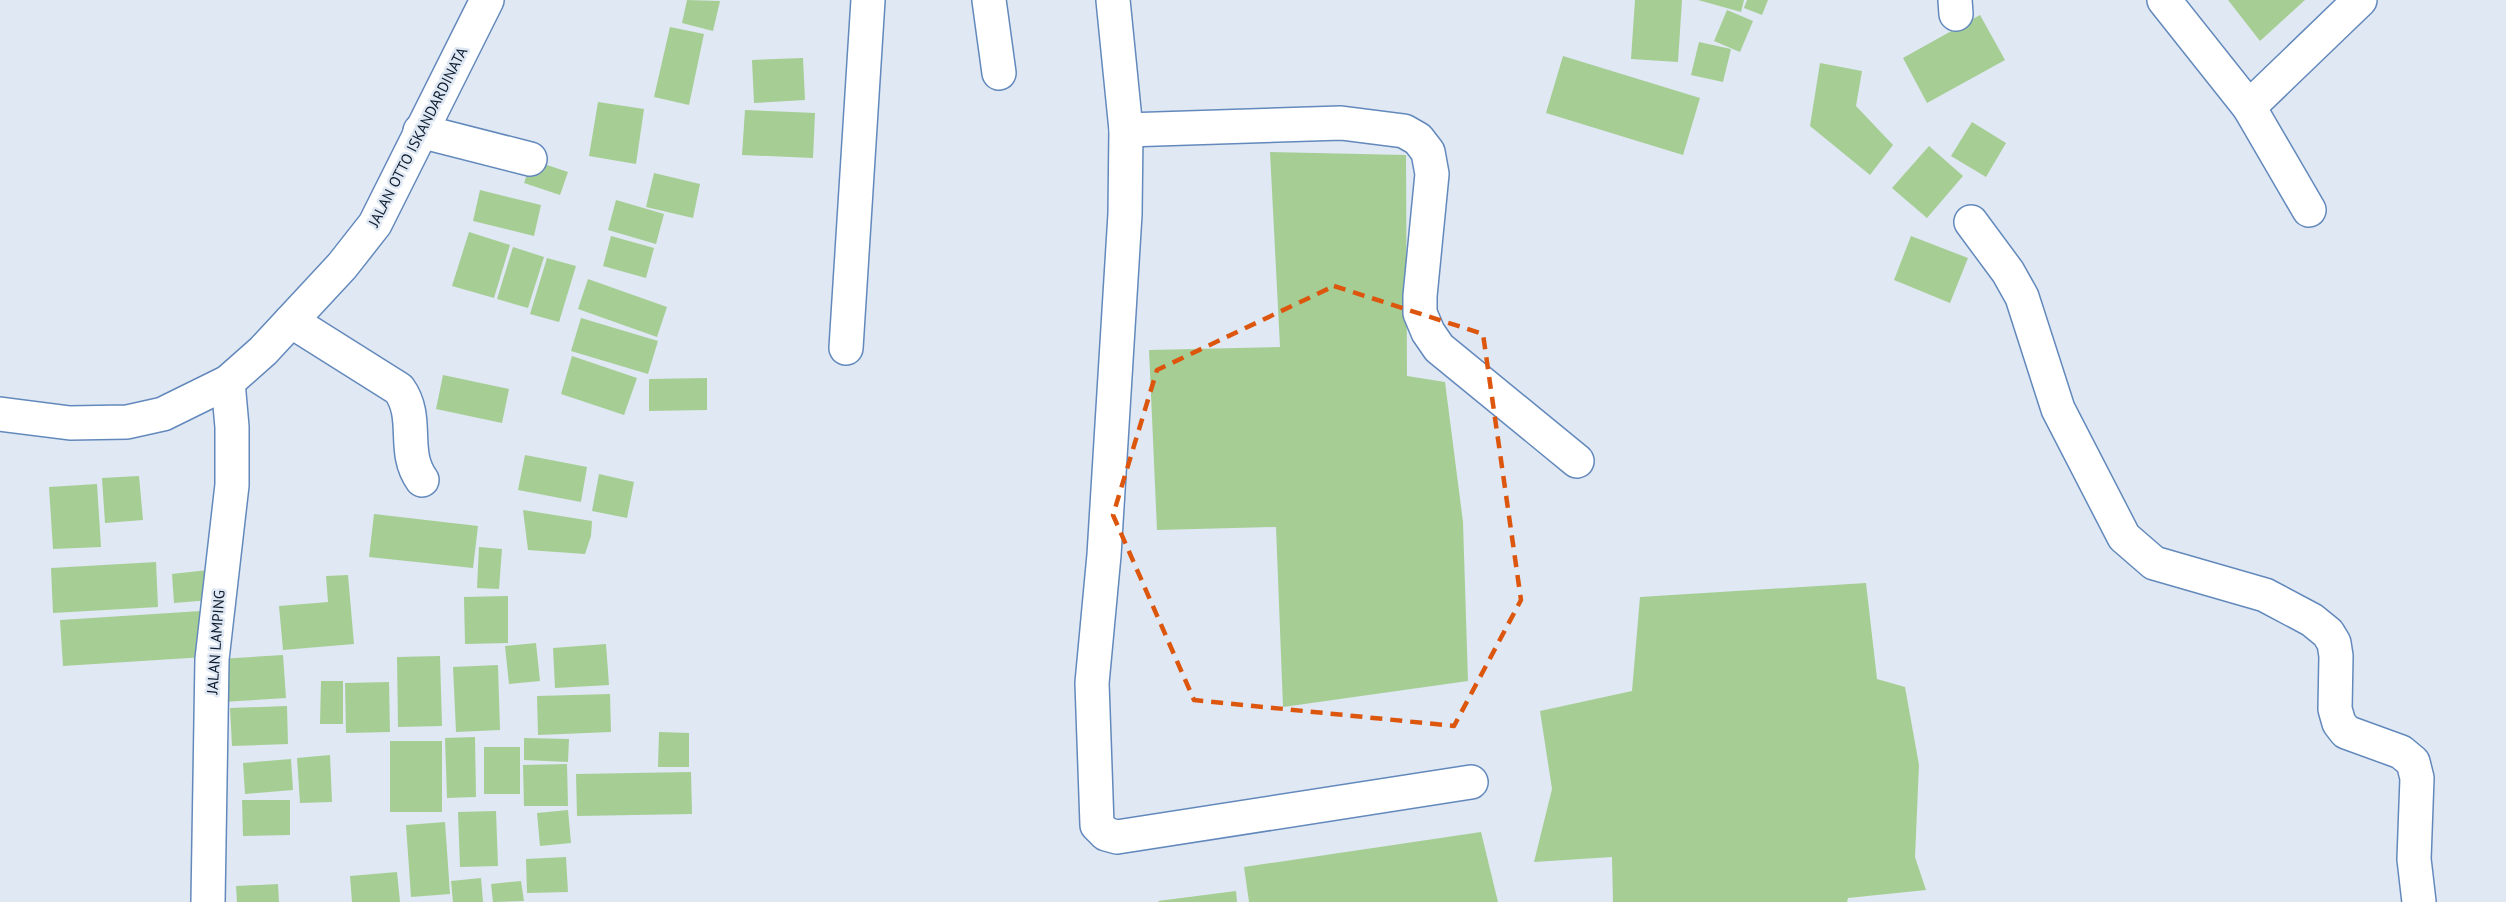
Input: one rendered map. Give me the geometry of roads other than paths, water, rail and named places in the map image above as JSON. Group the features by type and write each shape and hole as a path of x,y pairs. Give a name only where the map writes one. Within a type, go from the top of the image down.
{"street":[{"name":"JALAN OTTO ISKANDARDINATA","path":"0,414 70,423 127,422 163,414 228,382 291,321 342,266 375,224 487,0"},
{"path":"846,348 868,0"},
{"path":"989,0 999,73"},
{"path":"1113,0 1126,130 1125,226 1104,555 1092,683 1097,825 1106,834 1117,837 1471,782"},
{"path":"2164,0 2248,107 2309,210"},
{"path":"2248,107 2360,0"},
{"path":"1126,130 1341,123 1404,131 1418,139 1428,152 1432,174 1420,296 1420,313 1428,332 1453,361 1577,461"},
{"path":"420,131 530,159"},
{"path":"1971,222 2008,272 2022,297 2058,409 2124,537 2154,563 2265,595 2312,620 2328,633 2336,656 2335,709 2339,723 2346,732 2401,752 2412,762 2417,778 2414,858 2419,902"},
{"path":"291,321 399,389 407,399 411,458 414,468 423,480"},
{"name":"JALAN LAMPING","path":"208,902 213,659 232,485 232,427 228,382"}]}
